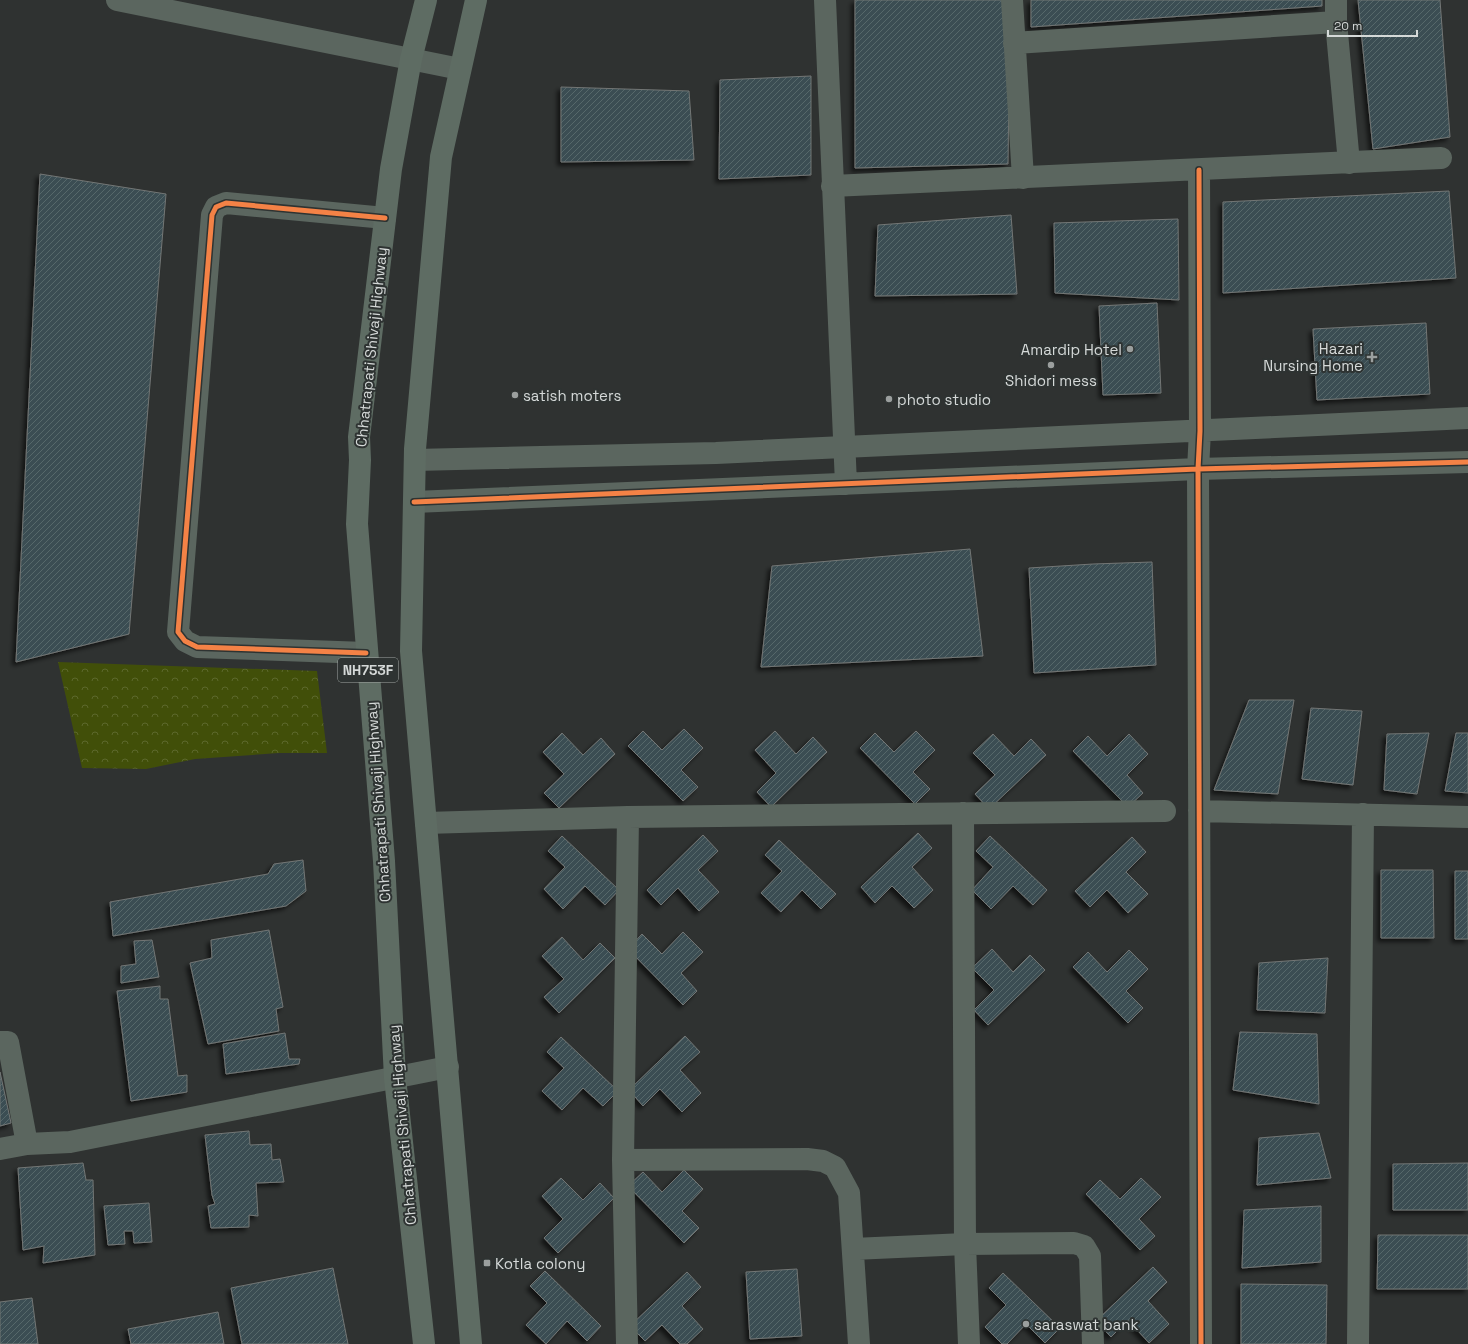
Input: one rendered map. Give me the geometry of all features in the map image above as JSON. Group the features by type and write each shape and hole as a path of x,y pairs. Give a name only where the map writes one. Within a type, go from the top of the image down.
{"highway":[{"name":"Chhatrapati Shivaji Highway","path":"424,1344 394,1078 384,861 366,653 357,524 360,460 359,436 391,169 411,59 426,0"},
{"name":"NH753F","path":"471,1344 411,651 415,460 442,157 476,0"}],"street":[{"path":"116,0 460,69"},
{"path":"825,0 846,484"},
{"path":"1012,0 1023,178"},
{"path":"1336,0 1336,22 1349,162"},
{"path":"1014,43 1336,22"},
{"path":"832,186 1441,158"},
{"path":"1199,170 1200,431 1198,469 1201,1344"},
{"path":"366,653 197,647 185,641 178,632 212,215 216,207 226,203 385,218"},
{"path":"415,460 716,453 1468,418"},
{"path":"414,502 1198,469 1468,462"},
{"path":"426,822 628,817 1165,811"},
{"path":"1199,811 1468,817"},
{"path":"963,813 965,1244 969,1344"},
{"path":"1358,1344 1363,814"},
{"path":"627,1344 623,1160 628,817"},
{"path":"0,1042 8,1042 27,1144"},
{"path":"0,1149 27,1144 70,1142 448,1066"},
{"path":"623,1160 807,1158 823,1161 834,1167 849,1193 859,1344"},
{"path":"853,1249 965,1244 1074,1243 1084,1246 1090,1256 1093,1344"}],"green space":[{"path":"58,662 317,671 327,753 279,753 195,759 146,769 82,768"}],"building":[{"path":"855,0 1010,0 1008,164 855,168"},
{"path":"1031,0 1322,0 1322,6 1031,27"},
{"path":"1358,0 1440,0 1450,137 1373,149"},
{"path":"811,76 811,175 719,179 720,80"},
{"path":"561,87 689,91 694,160 561,162"},
{"path":"40,174 166,194 129,634 16,662"},
{"path":"1449,191 1456,278 1223,293 1223,202"},
{"path":"1011,215 1017,294 875,296 878,225"},
{"path":"1178,219 1179,300 1055,293 1054,223"},
{"name":"Amardip Hotel","path":"1157,303 1161,393 1103,395 1099,306"},
{"path":"1426,323 1430,394 1317,400 1313,329"},
{"path":"970,549 983,656 761,667 772,566"},
{"path":"1152,562 1156,665 1034,673 1029,568"},
{"path":"1249,700 1294,700 1278,794 1214,790"},
{"path":"1311,708 1362,711 1353,785 1302,779"},
{"path":"684,729 703,748 681,770 698,787 683,801 628,746 643,731 662,750"},
{"path":"775,731 796,754 813,737 827,752 771,807 757,792 776,773 755,750"},
{"path":"916,731 935,750 913,772 930,789 915,804 860,748 875,733 894,752"},
{"path":"562,733 583,755 601,738 615,754 559,808 544,793 564,774 543,752"},
{"path":"1429,733 1417,794 1384,790 1387,734"},
{"path":"1456,733 1468,733 1468,793 1445,791"},
{"path":"993,734 1014,756 1031,739 1046,755 989,809 975,794 995,775 973,753"},
{"path":"1129,734 1148,754 1127,775 1143,793 1128,807 1073,751 1088,736 1107,756"},
{"path":"918,833 932,848 912,867 933,890 914,908 892,886 875,903 861,887"},
{"path":"703,835 718,851 698,870 719,892 699,911 678,888 661,905 647,890"},
{"path":"562,836 619,890 605,905 585,886 563,909 544,889 565,867 548,851"},
{"path":"990,836 1047,890 1033,905 1013,886 991,909 972,890 993,867 976,851"},
{"path":"1132,837 1146,852 1126,872 1148,894 1128,913 1107,890 1090,907 1075,891"},
{"path":"779,840 836,894 821,909 802,890 781,912 761,893 782,871 765,855"},
{"path":"303,860 306,891 286,906 113,936 110,902 268,874 274,864"},
{"path":"1381,870 1433,870 1434,938 1381,938"},
{"path":"1455,871 1468,871 1468,939 1455,939"},
{"path":"269,930 283,1007 276,1009 279,1031 208,1044 190,963 212,958 211,940"},
{"path":"683,932 703,952 681,973 697,991 683,1005 628,949 642,934 662,954"},
{"path":"562,937 583,960 600,943 615,958 559,1013 544,997 564,979 542,956"},
{"path":"152,940 159,977 121,983 121,966 136,964 134,941"},
{"path":"992,949 1013,972 1030,955 1045,970 988,1025 974,1010 994,990 972,968"},
{"path":"1129,950 1148,969 1126,991 1143,1008 1128,1023 1073,967 1088,952 1107,972"},
{"path":"1328,958 1325,1013 1257,1010 1259,963"},
{"path":"160,986 160,999 168,999 178,1076 187,1075 187,1092 131,1101 117,991"},
{"path":"1240,1032 1317,1034 1319,1104 1233,1090"},
{"path":"285,1033 289,1059 300,1059 299,1064 226,1074 223,1044"},
{"path":"685,1036 700,1052 680,1070 701,1093 682,1112 660,1089 643,1106 629,1090"},
{"path":"561,1037 618,1091 603,1106 583,1088 562,1110 542,1091 564,1068 547,1052"},
{"path":"0,1072 11,1123 0,1126"},
{"path":"249,1131 250,1145 271,1144 272,1160 280,1159 284,1182 256,1183 258,1216 249,1215 249,1227 211,1228 208,1206 215,1204 212,1195 205,1135"},
{"path":"1319,1133 1331,1178 1257,1185 1259,1138"},
{"path":"83,1163 86,1180 93,1180 95,1255 43,1263 44,1246 23,1250 18,1168"},
{"path":"1468,1163 1468,1210 1393,1210 1393,1164"},
{"path":"684,1170 703,1189 682,1211 699,1228 684,1243 628,1186 643,1172 662,1192"},
{"path":"561,1178 583,1200 600,1183 614,1198 558,1253 544,1238 563,1219 542,1196"},
{"path":"1141,1178 1161,1197 1139,1219 1155,1236 1140,1250 1086,1194 1100,1180 1120,1199"},
{"path":"149,1203 152,1242 134,1243 133,1231 124,1231 125,1244 108,1245 104,1206"},
{"path":"1321,1206 1321,1262 1242,1268 1244,1210"},
{"path":"1378,1235 1468,1235 1468,1289 1377,1289"},
{"path":"1153,1267 1167,1282 1148,1301 1169,1324 1149,1343 1128,1320 1111,1337 1096,1321"},
{"path":"333,1268 348,1344 242,1344 231,1288"},
{"path":"797,1269 802,1336 750,1339 746,1272"},
{"path":"545,1271 601,1326 587,1341 567,1321 546,1344 526,1325 547,1303 530,1286"},
{"path":"687,1272 701,1287 682,1306 703,1329 687,1344 680,1344 662,1325 645,1341 630,1326"},
{"path":"1003,1273 1060,1328 1045,1343 1026,1324 1007,1344 1002,1344 985,1327 1006,1305 989,1288"},
{"path":"1241,1284 1327,1285 1326,1344 1241,1344"},
{"path":"32,1298 38,1344 0,1344 0,1302"},
{"path":"218,1312 224,1344 131,1344 128,1329"}],"cycle path":[{"path":"1199,170 1200,431 1198,469 1201,1344"},
{"path":"366,653 197,647 185,641 178,632 212,215 216,207 226,203 385,218"},
{"path":"414,502 1198,469 1468,462"}],"place":[{"name":"Amardip Hotel","path":"1130,349"},
{"name":"Hazari Nursing Home","path":"1372,357"},
{"name":"Shidori mess","path":"1051,365"},
{"name":"satish moters","path":"515,395"},
{"name":"photo studio","path":"889,399"},
{"name":"Kotla colony","path":"487,1263"},
{"name":"saraswat bank","path":"1026,1324"}]}
